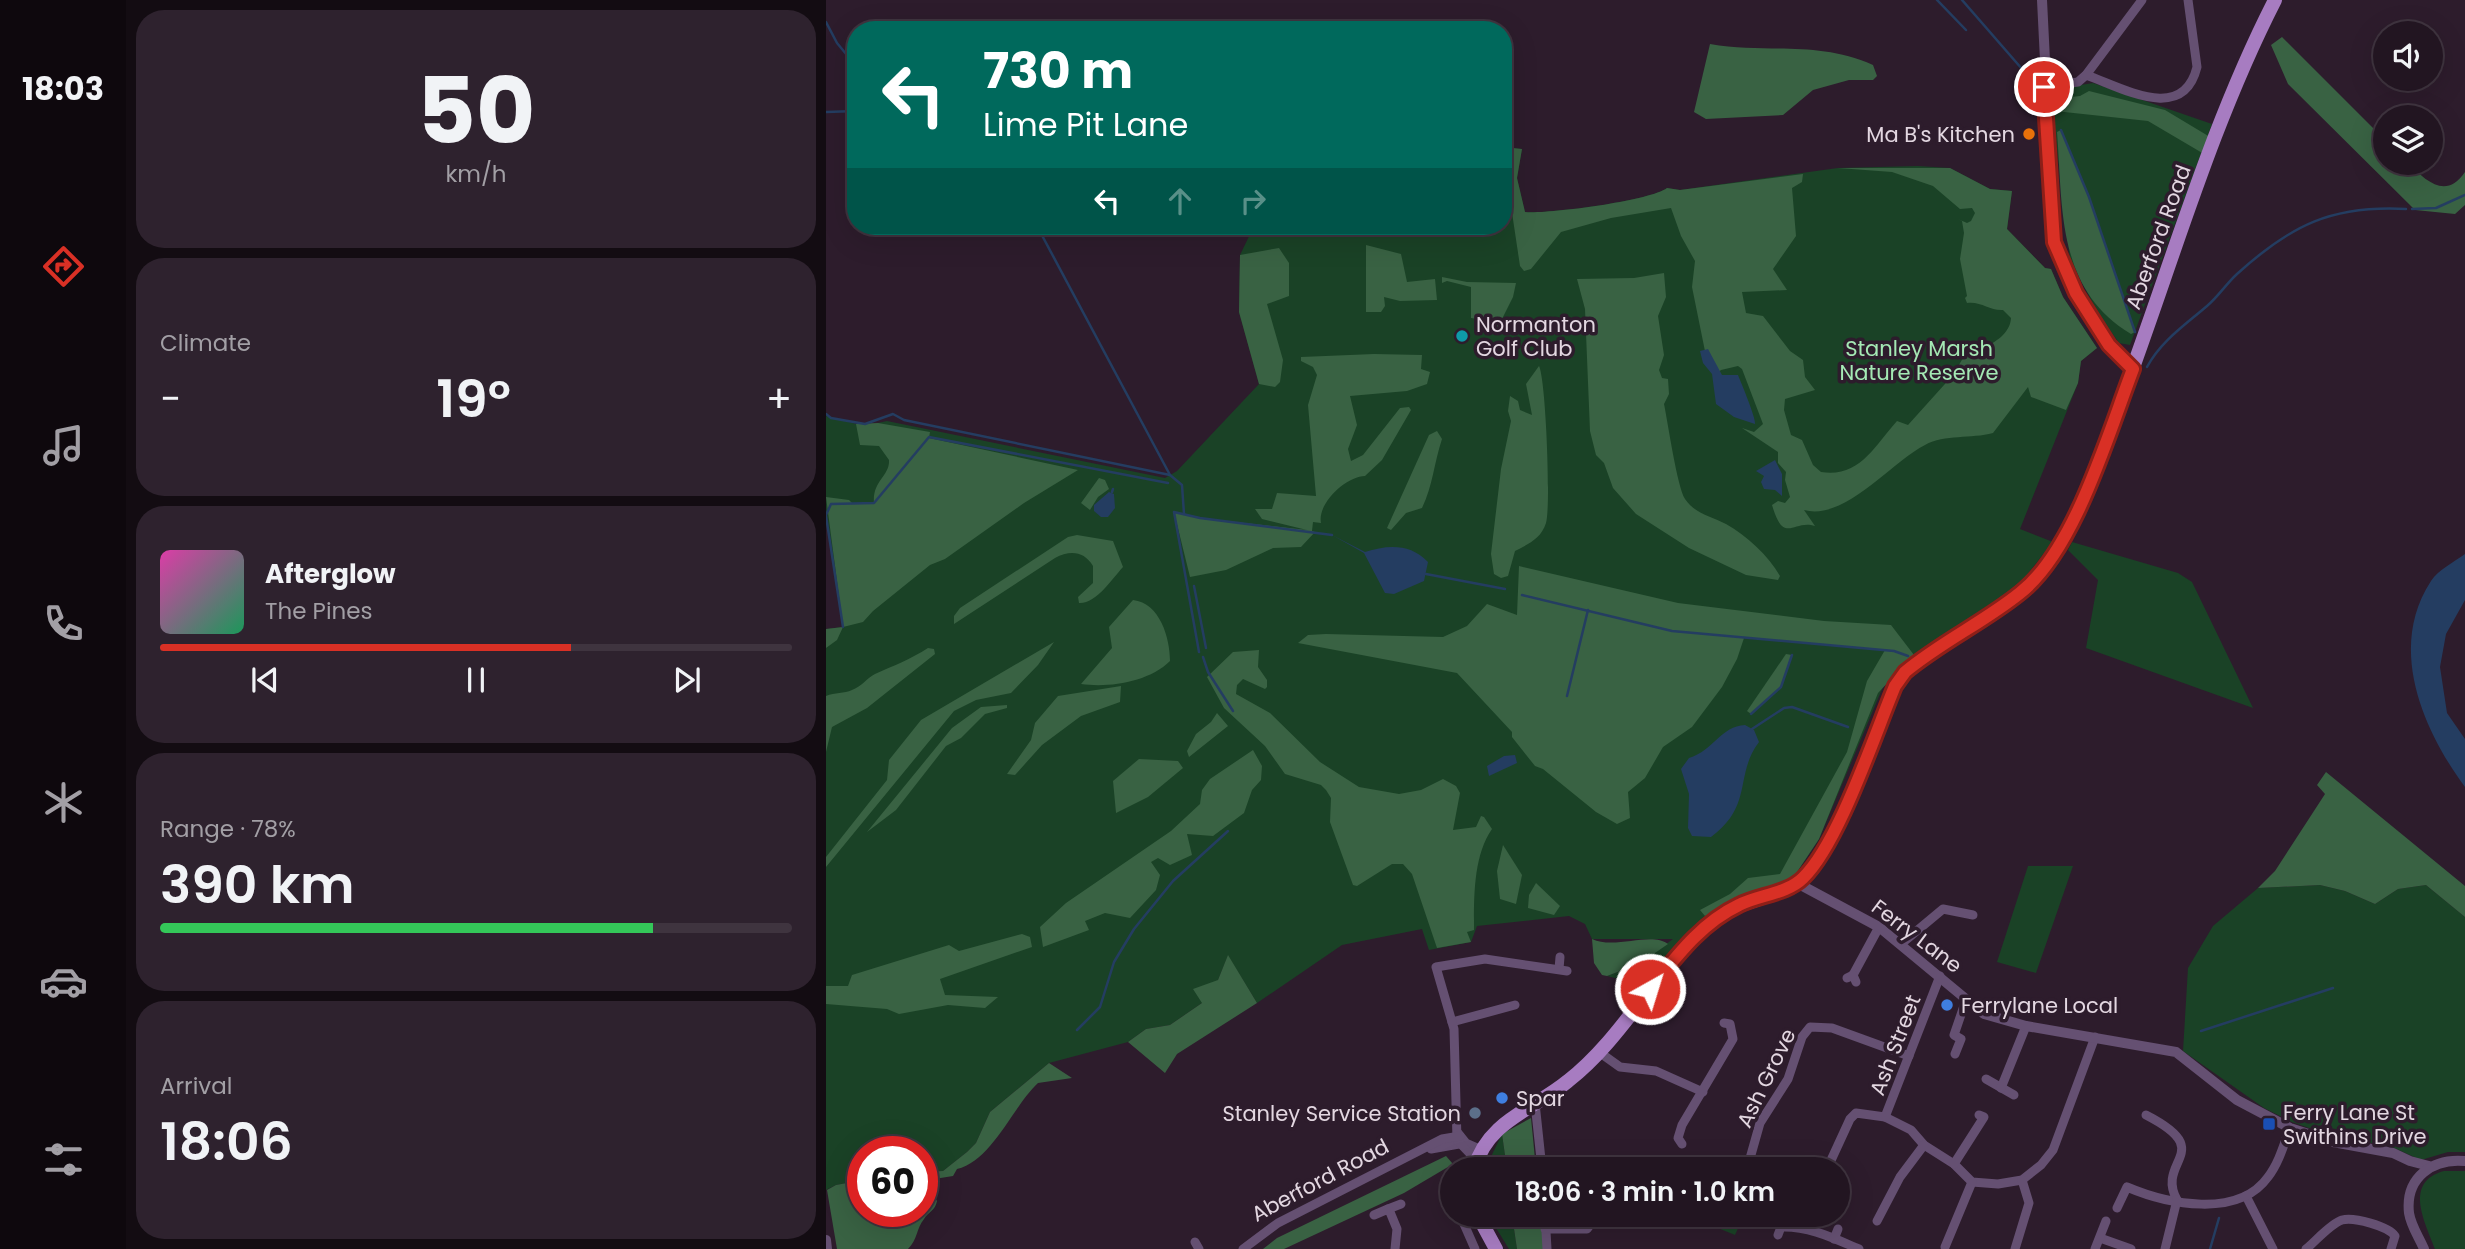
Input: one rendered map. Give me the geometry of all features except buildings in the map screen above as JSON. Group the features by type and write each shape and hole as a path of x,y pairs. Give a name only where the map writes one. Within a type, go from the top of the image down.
{"main road":[{"name":"Aberford Road","path":"1797,883 1832,835 1895,686 1905,672 2021,593 2047,564 2074,517 2133,369 2199,183 2253,44 2275,0"},
{"path":"1480,1157 1502,1123 1569,1081 1600,1052 1680,952 1707,926 1740,904 1797,883"},
{"path":"1484,1227 1496,1249"}],"street":[{"path":"2042,0 2044,87 2054,242 2076,293 2109,345 2133,369"},
{"path":"2044,87 2078,82 2087,75 2142,0"},
{"path":"2087,75 2157,100 2182,94 2195,77 2197,67 2188,0"},
{"name":"Ferry Lane","path":"1797,883 1879,927 1984,1014 2026,1026 2176,1052 2237,1100 2290,1128 2314,1137 2400,1156 2423,1172 2447,1160 2465,1160"},
{"path":"1901,944 1943,909 1950,908 1974,915"},
{"path":"1852,979 1879,927"},
{"path":"1476,1157 1458,1136 1456,1054 1452,1023 1436,967 1485,960 1563,970 1560,957"},
{"name":"Ash Street","path":"1833,1157 1850,1119 1856,1113 1885,1117 1940,976"},
{"path":"1955,1054 1961,1039 1954,1035 1966,1000"},
{"path":"1452,1023 1515,1005"},
{"path":"1678,1141 1682,1125 1733,1039 1730,1022"},
{"path":"2001,1088 2026,1026"},
{"name":"Ash Grove","path":"1750,1157 1760,1123 1788,1079 1802,1037 1810,1027 1832,1028 1875,1040 1909,1056"},
{"path":"1885,1117 1911,1130 1924,1144 1954,1164 1972,1182 1998,1184 2022,1180 2041,1165 2053,1150 2095,1037"},
{"path":"1600,1052 1620,1068 1656,1070 1703,1092"},
{"path":"1986,1079 2014,1095"},
{"path":"1535,1103 1541,1157"},
{"path":"1954,1164 1984,1117 1979,1115"},
{"path":"2146,1115 2172,1128 2181,1140 2183,1148 2174,1187 2177,1200 2165,1249"},
{"path":"2117,1208 2127,1187 2183,1203 2211,1204 2246,1196 2269,1177 2290,1128"},
{"name":"Aberford Road","path":"1243,1249 1278,1223 1442,1139 1458,1136"},
{"path":"1877,1221 1900,1177 1924,1144"},
{"path":"2400,1156 2423,1172 2411,1194 2409,1212 2424,1249"},
{"path":"2015,1249 2029,1203 2022,1180"},
{"path":"1945,1247 1972,1182"},
{"path":"2246,1196 2273,1249"},
{"path":"1374,1215 1401,1204"},
{"path":"1388,1209 1397,1228 1395,1249"},
{"path":"2306,1249 2339,1222 2350,1220 2389,1229 2395,1236 2391,1249"},
{"path":"2095,1249 2106,1221"},
{"path":"1466,1227 1475,1249"},
{"path":"1547,1249 1545,1229 1588,1227"},
{"path":"1778,1228 1816,1231 1859,1249"},
{"path":"1834,1239 1838,1229"},
{"path":"2100,1238 2131,1249"},
{"path":"826,1240 827,1249"}],"green space":[{"path":"2282,37 2373,128 2373,168 2288,84 2271,45"},
{"path":"1710,44 1832,53 1873,65 1877,76 1873,80 1849,80 1813,90 1783,115 1706,119 1694,112"},
{"path":"2093,83 2212,124 2130,345 2119,343 2099,315 2070,259 2050,90"},
{"path":"2089,91 2165,110 2210,137 2204,154 2148,121 2055,111 2053,99 2080,96"},
{"path":"2061,130 2089,197 2135,332 2131,334 2107,316 2089,294 2076,270 2063,217 2057,132"},
{"name":"Normanton Golf Club","path":"1512,148 1522,149 1517,178 1525,212 1598,206 1641,198 1667,188 1680,190 1838,168 1950,168 1990,189 2012,191 2007,229 2045,268 2051,269 2063,297 2097,348 2081,361 2078,383 2020,529 2053,542 2019,585 1914,655 1885,682 1819,839 1791,881 1714,911 1647,986 1607,976 1639,964 1673,939 1592,939 1585,924 1569,916 1477,926 1471,942 1429,950 1422,929 1342,945 1257,1003 1228,956 1218,980 1202,1003 1170,1025 1146,1029 1128,1042 1049,1063 990,1112 976,1143 943,1171 938,1171 938,1136 847,1136 847,1183 826,1190 826,629 843,627 826,516 826,416 864,426 887,421 1165,478 1177,471 1259,384 1239,312 1240,255 1250,235 1512,235"},
{"path":"1512,148 1522,149 1517,178 1525,212 1598,206 1641,198 1667,188 1680,190 1803,174 1802,182 1792,188 1796,236 1773,269 1787,290 1742,292 1746,313 1763,316 1790,351 1803,360 1805,377 1815,390 1785,399 1784,410 1791,435 1802,440 1813,465 1821,472 1834,473 1856,465 1873,450 1897,421 1908,425 1953,375 1966,353 1980,350 1997,340 2008,329 2011,318 2003,310 1967,303 1965,298 1967,296 1960,259 1964,233 1962,221 1958,219 1967,223 1971,221 1975,213 1972,208 1960,209 1933,186 1892,172 1838,168 1950,168 1990,189 2012,191 2007,229 2045,268 2051,269 2063,297 2097,348 2081,361 2078,383 2066,410 2031,397 2028,387 1993,433 1941,439 1925,445 1851,499 1820,511 1804,510 1815,526 1785,528 1776,517 1772,505 1778,501 1785,503 1790,497 1785,480 1786,472 1778,463 1778,452 1742,428 1754,432 1763,424 1742,369 1738,366 1721,370 1714,376 1708,366 1692,287 1695,261 1681,236 1671,208 1611,218 1561,232 1531,269 1524,271 1520,266 1512,213"},
{"path":"2465,172 2465,205 2455,214 2415,210 2380,175 2421,175 2436,185 2443,186 2451,185"},
{"path":"1366,245 1401,254 1407,282 1435,279 1437,300 1400,301 1384,297 1385,306 1381,312 1366,312"},
{"path":"1279,248 1289,263 1289,296 1267,304 1283,360 1280,382 1275,387 1259,384 1239,312 1240,255"},
{"path":"1664,273 1666,297 1658,316 1664,355 1659,370 1662,378 1668,379 1669,394 1664,404 1682,492 1694,508 1742,534 1775,568 1780,576 1778,580 1746,575 1689,548 1636,514 1613,488 1604,463 1596,455 1590,431 1585,309 1577,279 1634,278"},
{"path":"1442,277 1467,282 1516,283 1513,297 1498,327 1484,320 1471,318 1471,287 1447,281 1442,283"},
{"path":"1422,355 1421,369 1430,372 1427,384 1407,391 1350,396 1357,425 1348,449 1351,461 1363,455 1400,408 1409,407 1411,410 1382,460 1365,476 1350,481 1328,499 1321,515 1321,523 1313,522 1312,531 1315,532 1301,547 1273,548 1226,570 1190,577 1174,512 1200,518 1307,530 1262,519 1255,509 1272,509 1277,493 1316,496 1308,405 1317,375 1313,367 1301,361 1301,357"},
{"path":"1539,366 1547,443 1546,523 1537,537 1515,551 1508,576 1501,578 1494,574 1491,554 1501,469 1511,421 1508,411 1510,396 1518,401 1520,410 1532,415 1526,384"},
{"path":"878,423 930,432 929,438 1078,470 1024,503 945,559 930,565 863,622 843,627 826,497 849,500 853,504 874,503 878,484 889,466 889,460 879,446 860,445 856,424"},
{"path":"1437,431 1442,439 1422,508 1406,513 1391,530 1387,528 1429,435"},
{"path":"1099,478 1105,480 1109,489 1098,497 1090,510 1081,503"},
{"path":"1077,535 1113,541 1123,567 1092,599 1079,603 1078,597 1093,583 1093,566 1081,555 1066,554 1055,558 954,624 954,616 960,608 1068,537"},
{"path":"2072,542 2178,573 2192,582 2253,708 2086,648 2098,580 2068,550"},
{"path":"1519,566 1678,603 1824,621 1891,625 1914,655 1878,693 1819,839 1791,881 1705,916 1700,910 1730,894 1748,878 1780,874 1847,752 1867,681 1885,650 1744,638 1737,659 1722,687 1692,727 1663,747 1645,778 1628,792 1630,818 1617,824 1596,812 1543,769 1535,766 1512,737 1512,732 1457,673 1298,643 1308,635 1326,634 1443,637 1467,626 1487,604 1517,615"},
{"path":"1133,600 1150,608 1162,623 1170,661 1140,679 1116,684 1081,684 1112,648 1109,627"},
{"path":"843,627 837,640 826,648 826,629"},
{"path":"1054,642 1038,665 1011,693 976,700 954,711 826,867 826,857 887,780 889,760 921,720"},
{"path":"928,648 934,649 935,654 867,708 832,727 826,752 826,696 855,689 875,674"},
{"path":"1259,650 1258,667 1267,680 1267,687 1265,689 1243,679 1237,685 1236,694 1270,713 1320,762 1359,787 1399,794 1421,790 1443,779 1456,786 1460,793 1453,830 1476,827 1481,816 1484,817 1492,829 1478,865 1474,930 1467,932 1471,942 1437,948 1412,874 1403,864 1392,864 1357,886 1353,885 1330,822 1331,798 1326,790 1321,785 1285,774 1265,746 1224,708 1207,677 1233,652"},
{"path":"1786,654 1792,655 1781,687 1751,714 1747,711"},
{"path":"1121,686 1120,702 1081,716 1042,745 1015,775 1007,774 1031,740 1035,723 1058,696"},
{"path":"1007,705 1007,708 985,714 961,738 946,746 896,810 867,832 952,728 981,707"},
{"path":"1217,713 1228,726 1189,757 1187,751 1196,734 1211,722"},
{"path":"1253,750 1262,766 1261,780 1252,790 1244,813 1213,836 1187,834 1192,855 1170,865 1158,858 1151,862 1160,875 1156,890 1130,918 1105,913 1085,921 1089,930 1043,947 1040,927 1066,903 1171,831 1200,804 1202,790 1210,779"},
{"path":"1139,759 1178,761 1183,768 1148,797 1116,813 1113,781"},
{"path":"2326,772 2465,886 2465,917 2426,885 2398,889 2375,904 2345,891 2320,885 2258,888 2275,871 2325,794 2317,785"},
{"path":"1503,845 1522,875 1516,904 1500,899 1497,871"},
{"path":"2028,866 2073,866 2036,973 1997,962"},
{"path":"1536,883 1560,906 1554,915 1528,908 1529,895"},
{"path":"2320,885 2345,891 2375,904 2398,889 2426,885 2465,917 2465,1152 2448,1152 2421,1160 2392,1147 2326,1134 2292,1122 2264,1108 2183,1051 2188,968 2213,926 2258,888"},
{"path":"1022,934 1030,937 1032,947 940,979 945,995 998,997 985,1008 948,1005 899,1014 887,1009 826,1004 826,986 848,986 852,975 949,945 959,951"},
{"path":"1592,939 1611,943 1652,939 1668,944 1639,964 1607,976 1602,975 1594,963"},
{"path":"1228,955 1257,1003 1177,1054 1165,1073 1128,1042 1146,1029 1170,1025 1202,1003 1193,989 1218,980"},
{"path":"1049,1063 1072,1078 1038,1083 981,1155 970,1164 957,1169 953,1176 938,1178 938,1171 943,1171 976,1143 990,1112"},
{"path":"1531,1118 1535,1157 1505,1157 1502,1134"},
{"path":"1502,1134 1505,1157 1491,1157"},
{"path":"1440,1159 1440,1172 1404,1193 1284,1249 1263,1249 1277,1238"},
{"path":"2444,1171 2465,1171 2465,1249 2435,1249 2420,1204 2420,1193 2424,1184 2431,1176"},
{"path":"847,1183 847,1227 920,1227 914,1242 908,1249 837,1249 827,1190"},
{"path":"1495,1227 1514,1227 1517,1249 1509,1249"},
{"path":"1514,1227 1542,1227 1544,1249 1517,1249"},
{"path":"1715,1227 1739,1227 1735,1235"}],"water":[{"path":"1708,349 1722,375 1738,375 1755,424 1734,417 1716,404 1712,374 1703,363 1700,351"},
{"path":"1775,460 1782,474 1782,496 1775,490 1764,489 1761,482 1764,476 1756,471"},
{"path":"1109,492 1114,494 1115,508 1108,517 1101,517 1094,511 1094,505"},
{"path":"1332,535 1365,552 1390,547 1414,551 1428,562 1424,581 1394,594 1385,593 1364,553"},
{"path":"2465,554 2465,600 2446,634 2440,667 2447,713 2465,739 2465,787 2450,765 2424,714 2411,661 2412,633 2418,607 2431,581"},
{"path":"1745,725 1754,730 1759,742 1747,766 1733,813 1711,837 1692,836 1688,828 1689,794 1681,769 1689,758 1705,750 1723,734 1737,726"},
{"path":"1515,755 1517,763 1489,776 1487,766 1504,756"}],"waterway":[{"path":"1937,0 1966,30"},
{"path":"1962,0 2029,77"},
{"path":"826,22 847,55"},
{"path":"826,112 847,111"},
{"path":"2061,130 2089,197 2135,332"},
{"path":"2412,209 2436,208 2465,195"},
{"path":"2147,367 2166,341 2211,302 2237,274 2295,231 2334,215 2356,211 2406,209"},
{"path":"1042,235 1170,475 1182,485 1184,514"},
{"path":"826,414 831,418 865,424 893,414 904,420 1170,475"},
{"path":"826,515 831,504 874,503 929,437 1168,483"},
{"path":"1199,652 1174,512 1200,518 1332,535"},
{"path":"826,516 843,627"},
{"path":"1426,574 1505,589"},
{"path":"1194,586 1206,648"},
{"path":"1522,595 1672,631 1894,651 1908,656"},
{"path":"1567,696 1588,610"},
{"path":"1751,714 1781,687 1792,655"},
{"path":"1203,657 1208,672 1233,711"},
{"path":"1752,729 1784,708 1792,707 1848,727"},
{"path":"1077,1030 1100,1007 1114,962 1134,929 1173,881 1228,831"},
{"path":"2201,1031 2333,988"},
{"path":"2210,1249 2219,1218"}],"place":[{"name":"Ma B's Kitchen","path":"2029,134"},
{"name":"Normanton Golf Club","path":"1462,336"},
{"name":"Ferrylane Local","path":"1947,1005"},
{"name":"Spar","path":"1502,1098"},
{"name":"Stanley Service Station","path":"1475,1113"},
{"name":"Ferry Lane St Swithins Drive","path":"2269,1124"}],"route":[{"path":"1650,989 1688,943 1721,914 1797,883 1805,876 1832,835 1895,686 1905,672 2021,593 2047,564 2074,517 2133,369 2109,345 2076,293 2064,271 2054,242 2044,87"}],"park label":[{"name":"Stanley Marsh Nature Reserve","path":"1919,360"}]}
